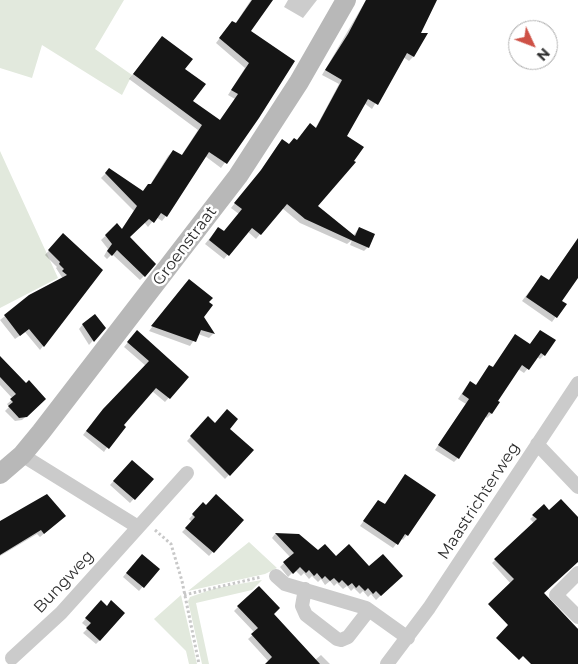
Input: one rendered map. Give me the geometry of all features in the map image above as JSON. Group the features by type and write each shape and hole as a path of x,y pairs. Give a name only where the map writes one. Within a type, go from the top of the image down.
{"street":[{"name":"Groenstraat","path":"0,474 22,454 238,176 300,82 346,0"},
{"name":"Maastrichterweg","path":"387,664 408,638 578,383"},
{"path":"537,444 578,487"},
{"path":"22,454 138,527"},
{"name":"Bungweg","path":"12,658 60,613 187,473"},
{"path":"578,573 556,595 578,617"},
{"path":"276,576 285,584 369,610 408,638"},
{"path":"304,589 302,606 306,614 337,639 341,640 348,637 369,610"}],"path":[{"path":"138,527 147,526 171,544 199,664"},
{"path":"184,595 226,584 276,576"}],"shaded area":[{"path":"0,0 124,0 95,49 132,75 122,95 42,45 32,78 0,68"},
{"path":"0,151 58,278 0,308"},
{"path":"249,542 277,568 265,574 188,591"},
{"path":"262,580 252,590 196,603 209,664 202,664 188,601 190,597 216,588"},
{"path":"181,595 197,664 189,664 186,651 154,619"}],"building":[{"path":"252,0 273,0 251,31 295,61 227,164 209,152 167,217 161,213 154,223 149,219 130,237 156,264 145,277 117,250 112,256 107,251 112,244 105,235 117,223 122,229 137,206 105,173 109,168 143,191 148,184 151,184 173,150 182,155 202,125 133,74 162,36 193,59 185,69 206,84 193,101 220,120 238,94 231,90 249,63 219,38 232,21 236,23"},
{"path":"366,0 437,0 421,33 428,33 414,57 407,53 378,105 368,99 347,136 364,147 354,161 356,162 318,206 355,236 359,227 375,234 369,248 305,219 287,204 261,235 252,228 229,256 209,240 218,227 224,231 242,209 234,203 261,170 282,139 289,144 294,138 297,140 310,123 316,128 342,80 325,70 348,34"},
{"path":"63,233 103,270 44,347 29,329 20,336 4,315 29,295 67,275 62,271 64,269 59,264 60,262 48,250"},
{"path":"578,238 578,278 562,301 567,304 557,318 526,297 541,275 549,280"},
{"path":"189,279 213,298 209,302 213,305 204,317 215,334 201,330 196,342 151,326"},
{"path":"95,314 106,328 94,342 82,324"},
{"path":"137,330 189,377 170,399 156,388 124,425 126,427 109,449 86,431 103,409 149,361 127,342"},
{"path":"540,330 556,340 545,356 541,353 529,370 522,365 498,401 500,402 492,414 489,412 459,459 438,445 469,399 462,394 470,381 476,385 489,365 493,367 515,334 530,344"},
{"path":"0,356 26,383 29,380 46,399 27,417 19,418 8,406 13,402 10,399 16,394 0,377"},
{"path":"227,409 238,419 230,429 254,450 230,476 190,436 208,416 215,423"},
{"path":"132,460 154,479 135,500 113,481"},
{"path":"405,474 436,495 408,536 405,534 398,545 363,521 378,500 385,504"},
{"path":"47,494 66,516 44,534 41,530 0,555 0,521"},
{"path":"216,494 244,520 214,553 185,528 195,517 192,514 203,502 206,505"},
{"path":"561,499 578,517 578,562 544,593 578,629 578,664 531,664 523,656 519,660 496,638 508,625 488,604 514,579 494,559 537,519 532,515 544,504 549,510"},
{"path":"275,533 299,534 318,550 325,544 336,556 349,544 369,566 383,554 403,576 381,596 376,591 373,594 368,588 365,591 359,585 356,588 352,583 348,586 342,580 339,583 334,578 330,581 325,576 322,579 317,573 314,576 309,570 306,573 300,567 293,574 283,562 294,553"},
{"path":"142,554 160,569 144,588 126,573"},
{"path":"259,586 280,608 274,614 320,664 265,664 272,657 251,634 258,628 237,606"},
{"path":"101,600 107,606 111,600 125,613 100,641 86,628 91,623 85,618"}]}
